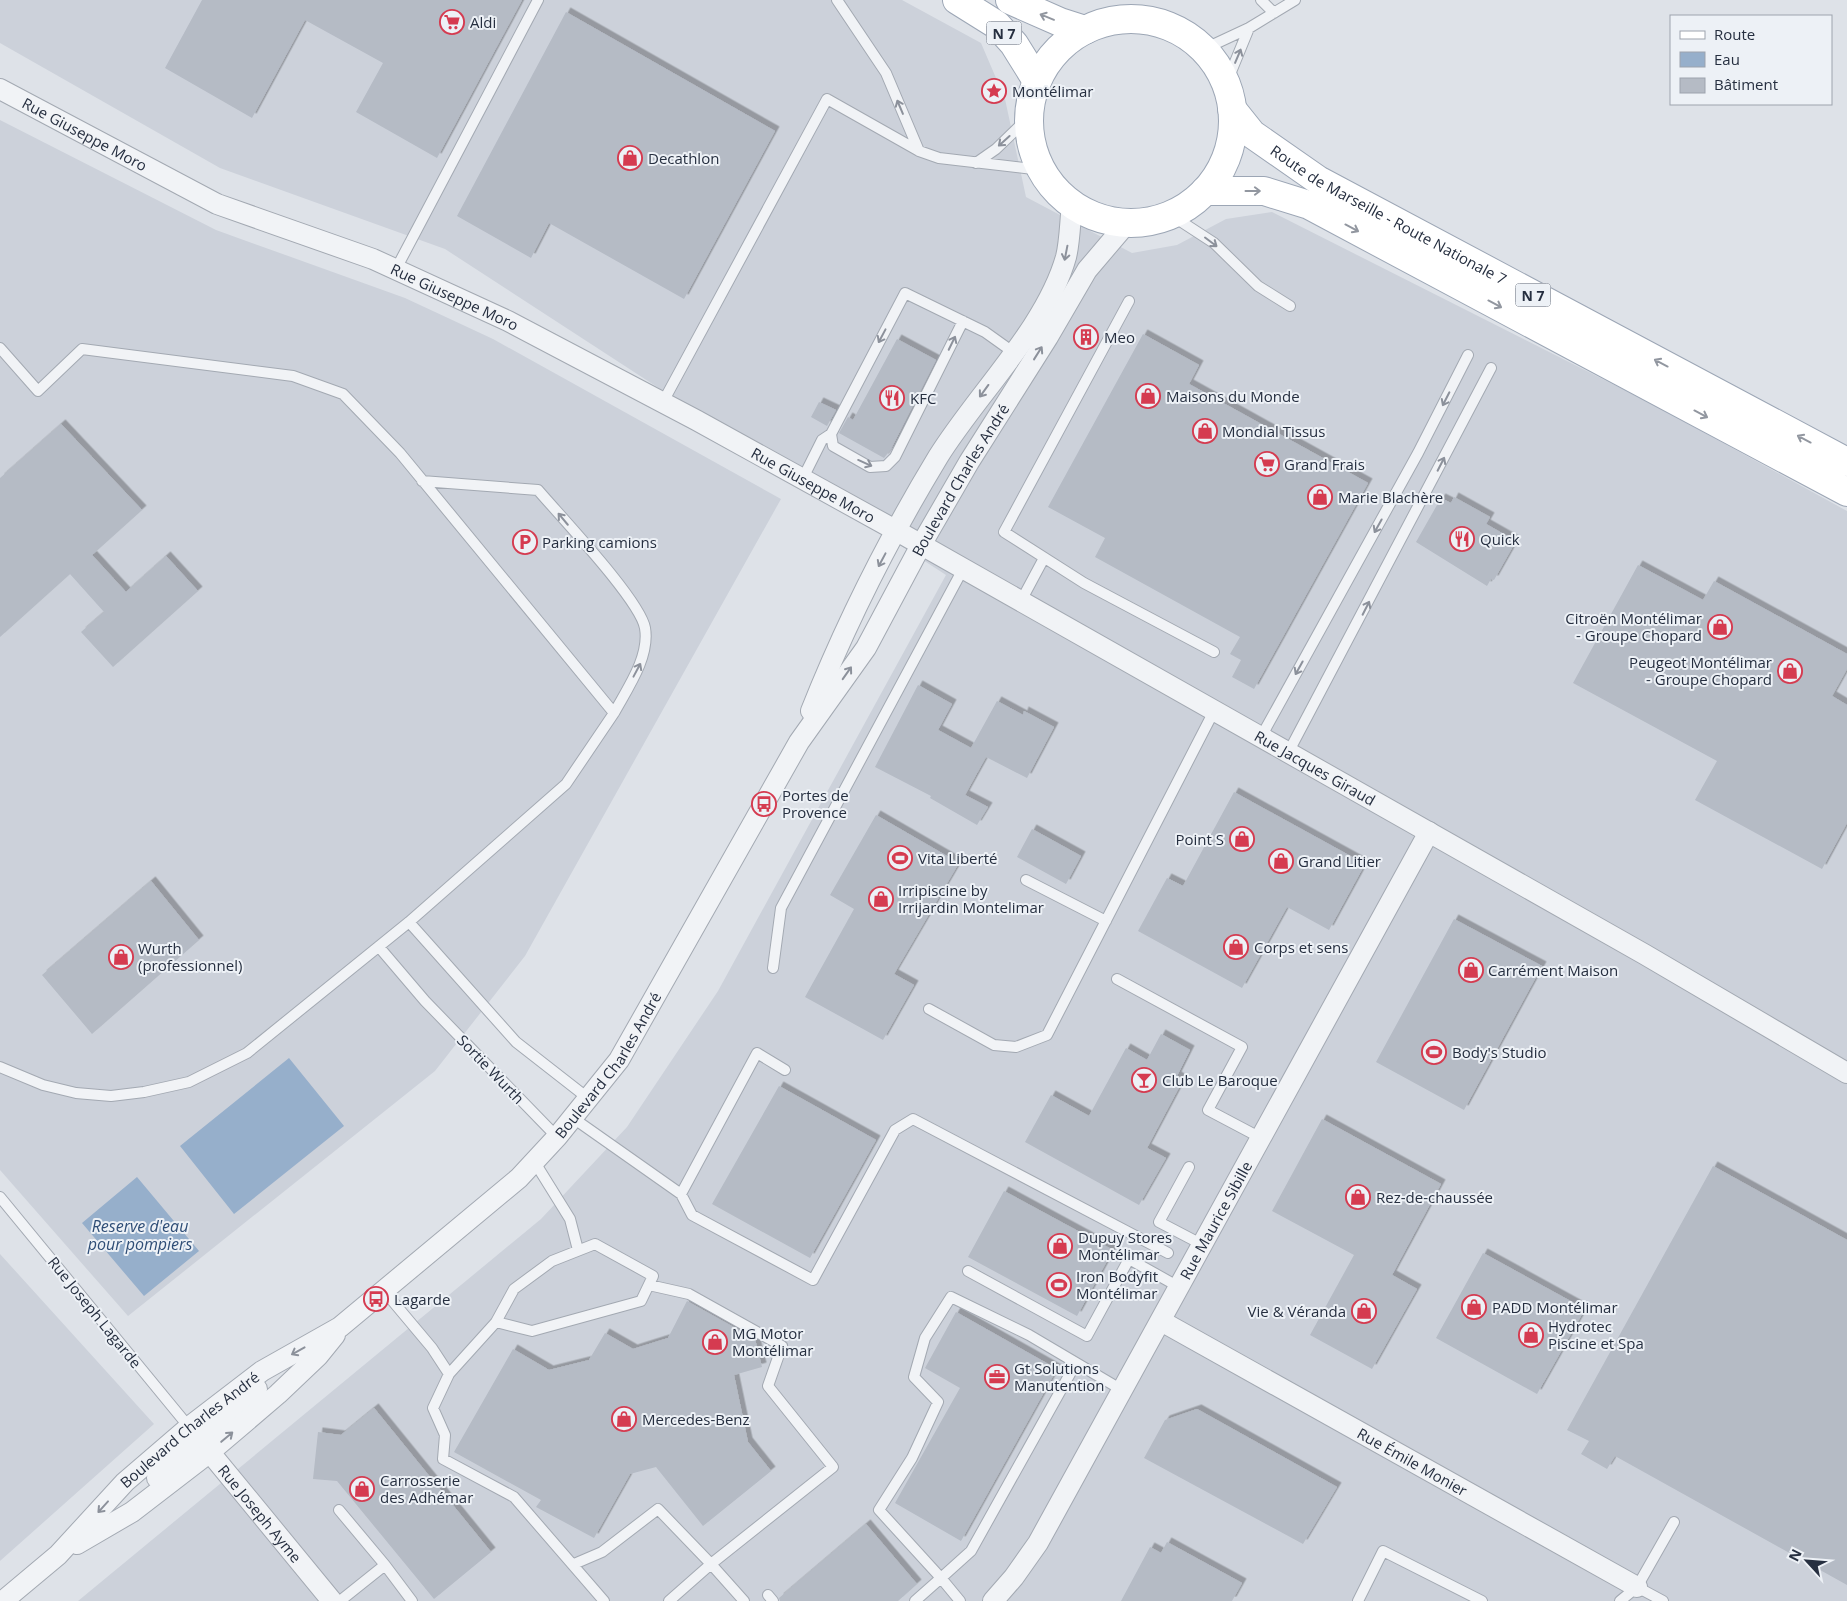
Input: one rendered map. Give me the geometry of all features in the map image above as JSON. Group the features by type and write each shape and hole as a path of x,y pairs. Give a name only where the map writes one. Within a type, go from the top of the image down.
{"main road":[{"name":"N 7","path":"957,0 997,25 1014,44 1037,81"},
{"name":"N 7","path":"1010,0 1060,22 1085,30"},
{"name":"Route de Marseille - Route Nationale 7","path":"1229,96 1231,138 1222,167 1205,191 1189,205 1171,215 1142,223 1108,221 1072,204 1055,189 1041,170 1030,135 1029,117 1037,81 1054,54 1065,43 1085,30 1105,22 1126,19 1148,20 1168,26 1187,36 1204,49 1216,65 1229,96 1252,134 1318,180 1847,462"},
{"name":"Route de Marseille - Route Nationale 7","path":"1205,191 1264,191 1309,205 1847,492"}],"street":[{"name":"Rue Giuseppe Moro","path":"0,89 71,129 217,204 373,259 508,321 663,402 909,538"},
{"name":"Boulevard Charles André","path":"58,1555 132,1512 199,1440 256,1392 262,1371 340,1327 385,1292 518,1178 557,1137 620,1060 799,742 866,648 938,458 1037,317 1055,284 1066,256 1072,204"},
{"name":"Boulevard Charles André","path":"799,742 839,640 909,538 969,462 1048,337 1087,270 1127,223"},
{"name":"Rue Jacques Giraud","path":"909,538 1710,992 1847,1073"},
{"name":"Rue Maurice Sibille","path":"993,1601 1014,1577 1038,1543 1429,832"},
{"name":"Rue Émile Monier","path":"1161,1321 1637,1587"},
{"name":"Boulevard Charles André","path":"3,1601 58,1555 125,1482 278,1394 318,1356 340,1327"},
{"name":"Rue Joseph Ayme","path":"199,1440 332,1601"}],"lane":[{"path":"396,269 538,0"},
{"path":"837,0 886,73 919,152"},
{"path":"1260,0 1274,13"},
{"path":"1204,49 1250,28 1295,0"},
{"path":"1229,96 1250,28"},
{"path":"663,402 694,350 827,99 919,152 939,158 1041,170"},
{"path":"976,162 996,149 1029,117"},
{"path":"1171,215 1214,243 1258,286 1290,306"},
{"path":"803,478 822,440 831,434 905,293 985,332 1013,352"},
{"path":"1129,301 1004,532 1084,583 1214,652"},
{"path":"831,434 833,446 870,467 886,466 895,457 963,321"},
{"path":"0,348 38,390 82,349 293,376 343,394 422,481 614,712"},
{"path":"1261,737 1418,453 1468,355"},
{"path":"1288,753 1491,368"},
{"path":"0,1067 43,1084 76,1093 111,1096 136,1093 188,1082 247,1053 409,922 566,784 614,712 642,660 645,628 632,601 538,490 422,481"},
{"path":"1021,601 1044,558"},
{"path":"773,968 781,908 963,569"},
{"path":"929,1009 994,1045 1016,1048 1047,1035 1214,711"},
{"path":"1026,880 1106,921"},
{"path":"409,922 516,1042 589,1099"},
{"name":"Sortie Wurth","path":"379,947 425,1001 557,1137"},
{"path":"1117,979 1242,1047 1208,1110 1260,1138"},
{"path":"681,1194 757,1053 785,1070"},
{"path":"573,1118 681,1194 692,1215 813,1280 895,1130 913,1119 1168,1253"},
{"path":"534,1161 570,1219 578,1250"},
{"path":"1189,1167 1160,1222 1202,1244"},
{"name":"Rue Joseph Lagarde","path":"0,1197 199,1440"},
{"path":"496,1322 532,1331 641,1301 653,1276 595,1244 552,1261 514,1289 496,1322 449,1374 433,1408 445,1435 443,1459 514,1497 574,1564 604,1601"},
{"path":"968,1271 1087,1336 1129,1259 1179,1286"},
{"path":"649,1285 689,1294 782,1346 768,1386 833,1467 711,1564 669,1601"},
{"path":"385,1292 432,1348 449,1374"},
{"path":"960,1601 880,1510 912,1458 938,1402 914,1377 925,1338 951,1296 1029,1335 1122,1390"},
{"path":"914,1601 971,1552 1076,1363"},
{"path":"574,1564 602,1552 658,1509 744,1601"},
{"path":"339,1510 412,1601"},
{"path":"1620,1601 1637,1587 1674,1522"},
{"path":"1358,1601 1383,1551 1482,1601"},
{"path":"340,1601 385,1565"},
{"name":"Rue Émile Monier","path":"1637,1587 1663,1601"}],"shaded area":[{"path":"0,0 902,0 981,43 1005,99 1026,197 1132,253 1177,245 1226,219 1272,212 1656,406 1847,511 1847,1601 78,1601 541,1219 627,1127 718,991 946,575 445,249 220,168 0,43"},
{"path":"0,120 216,230 405,298 493,339 781,499 525,956 435,1071 128,1316 0,1170"},
{"path":"0,1254 154,1424 0,1561"}],"water":[{"path":"289,1058 344,1126 234,1214 180,1146"},
{"name":"Reserve d'eau pour pompiers","path":"137,1177 199,1251 144,1296 82,1223"}],"building":[{"path":"202,0 522,0 437,158 356,112 383,63 305,20 252,118 165,68"},
{"path":"566,12 775,131 684,299 549,223 531,258 457,216"},
{"path":"1143,334 1199,365 1189,384 1368,483 1254,689 1232,677 1241,660 1230,654 1240,637 1095,557 1105,538 1048,507"},
{"path":"897,339 936,360 891,449 884,458 839,433 848,417 853,420"},
{"path":"819,402 836,410 827,426 811,417"},
{"path":"61,424 142,510 92,555 126,592 166,556 198,591 113,667 81,632 104,612 70,574 0,637 0,478"},
{"path":"1454,497 1490,517 1486,524 1516,541 1494,580 1491,579 1487,586 1416,542 1441,498 1451,503"},
{"path":"1638,565 1703,600 1714,581 1847,654 1847,669 1832,696 1847,705 1847,823 1822,869 1695,800 1717,761 1573,683"},
{"path":"918,685 952,704 938,730 971,748 997,701 1023,715 1024,711 1054,727 1027,778 986,757 965,795 988,807 977,825 930,798 931,796 875,767"},
{"path":"1234,792 1365,864 1329,930 1287,907 1242,988 1138,931 1167,878 1183,886"},
{"path":"876,815 959,863 894,974 914,985 883,1040 805,997 854,909 830,895"},
{"path":"1032,829 1081,856 1066,884 1017,857"},
{"name":"Wurth (professionnel)","path":"151,881 199,940 92,1034 42,975"},
{"path":"1454,919 1542,966 1464,1110 1376,1062"},
{"path":"1161,1034 1190,1050 1177,1076 1183,1080 1147,1148 1166,1158 1139,1205 1025,1142 1051,1095 1089,1116 1126,1048 1147,1060"},
{"path":"779,1086 876,1140 810,1258 712,1204"},
{"path":"1322,1119 1441,1184 1392,1275 1417,1289 1372,1369 1310,1335 1354,1255 1272,1211"},
{"path":"1713,1166 1847,1240 1847,1585 1615,1456 1607,1469 1581,1454 1589,1441 1567,1430"},
{"path":"1004,1191 1113,1250 1077,1316 968,1257"},
{"path":"1483,1253 1585,1309 1537,1394 1436,1338"},
{"path":"687,1301 755,1339 762,1367 734,1375 748,1442 771,1471 703,1526 656,1467 630,1474 594,1538 536,1507 541,1500 454,1452 513,1349 549,1370 589,1360 605,1333 633,1349 668,1338"},
{"path":"956,1312 1057,1369 961,1541 895,1503 960,1388 925,1368"},
{"path":"374,1408 491,1552 434,1599 337,1481 313,1479 318,1432 341,1435"},
{"path":"1197,1409 1337,1487 1303,1544 1144,1458 1165,1420"},
{"path":"866,1524 917,1584 898,1601 780,1601 779,1598"},
{"path":"1167,1542 1242,1583 1232,1601 1121,1601 1150,1547 1161,1553"}],"place":[{"name":"Aldi","path":"452,22"},
{"name":"Montélimar","path":"994,91"},
{"name":"Decathlon","path":"630,158"},
{"name":"Meo","path":"1086,337"},
{"name":"Maisons du Monde","path":"1148,396"},
{"name":"KFC","path":"892,398"},
{"name":"Mondial Tissus","path":"1205,431"},
{"name":"Grand Frais","path":"1267,464"},
{"name":"Marie Blachère","path":"1320,497"},
{"name":"Quick","path":"1462,539"},
{"name":"Parking camions","path":"525,542"},
{"name":"Citroën Montélimar - Groupe Chopard","path":"1720,627"},
{"name":"Peugeot Montélimar - Groupe Chopard","path":"1790,671"},
{"name":"Portes de Provence","path":"764,804"},
{"name":"Point S","path":"1242,839"},
{"name":"Vita Liberté","path":"900,858"},
{"name":"Grand Litier","path":"1281,861"},
{"name":"Irripiscine by Irrijardin Montelimar","path":"881,899"},
{"name":"Corps et sens","path":"1236,947"},
{"name":"Wurth (professionnel)","path":"121,957"},
{"name":"Carrément Maison","path":"1471,970"},
{"name":"Body's Studio","path":"1434,1052"},
{"name":"Club Le Baroque","path":"1144,1080"},
{"name":"Rez-de-chaussée","path":"1358,1197"},
{"name":"Dupuy Stores Montélimar","path":"1060,1246"},
{"name":"Iron Bodyfit Montélimar","path":"1059,1285"},
{"name":"Lagarde","path":"376,1299"},
{"name":"PADD Montélimar","path":"1474,1307"},
{"name":"Vie & Véranda","path":"1364,1311"},
{"name":"Hydrotec Piscine et Spa","path":"1531,1335"},
{"name":"MG Motor Montélimar","path":"715,1342"},
{"name":"Gt Solutions Manutention","path":"997,1377"},
{"name":"Mercedes-Benz","path":"624,1419"},
{"name":"Carrosserie des Adhémar","path":"362,1489"}]}
